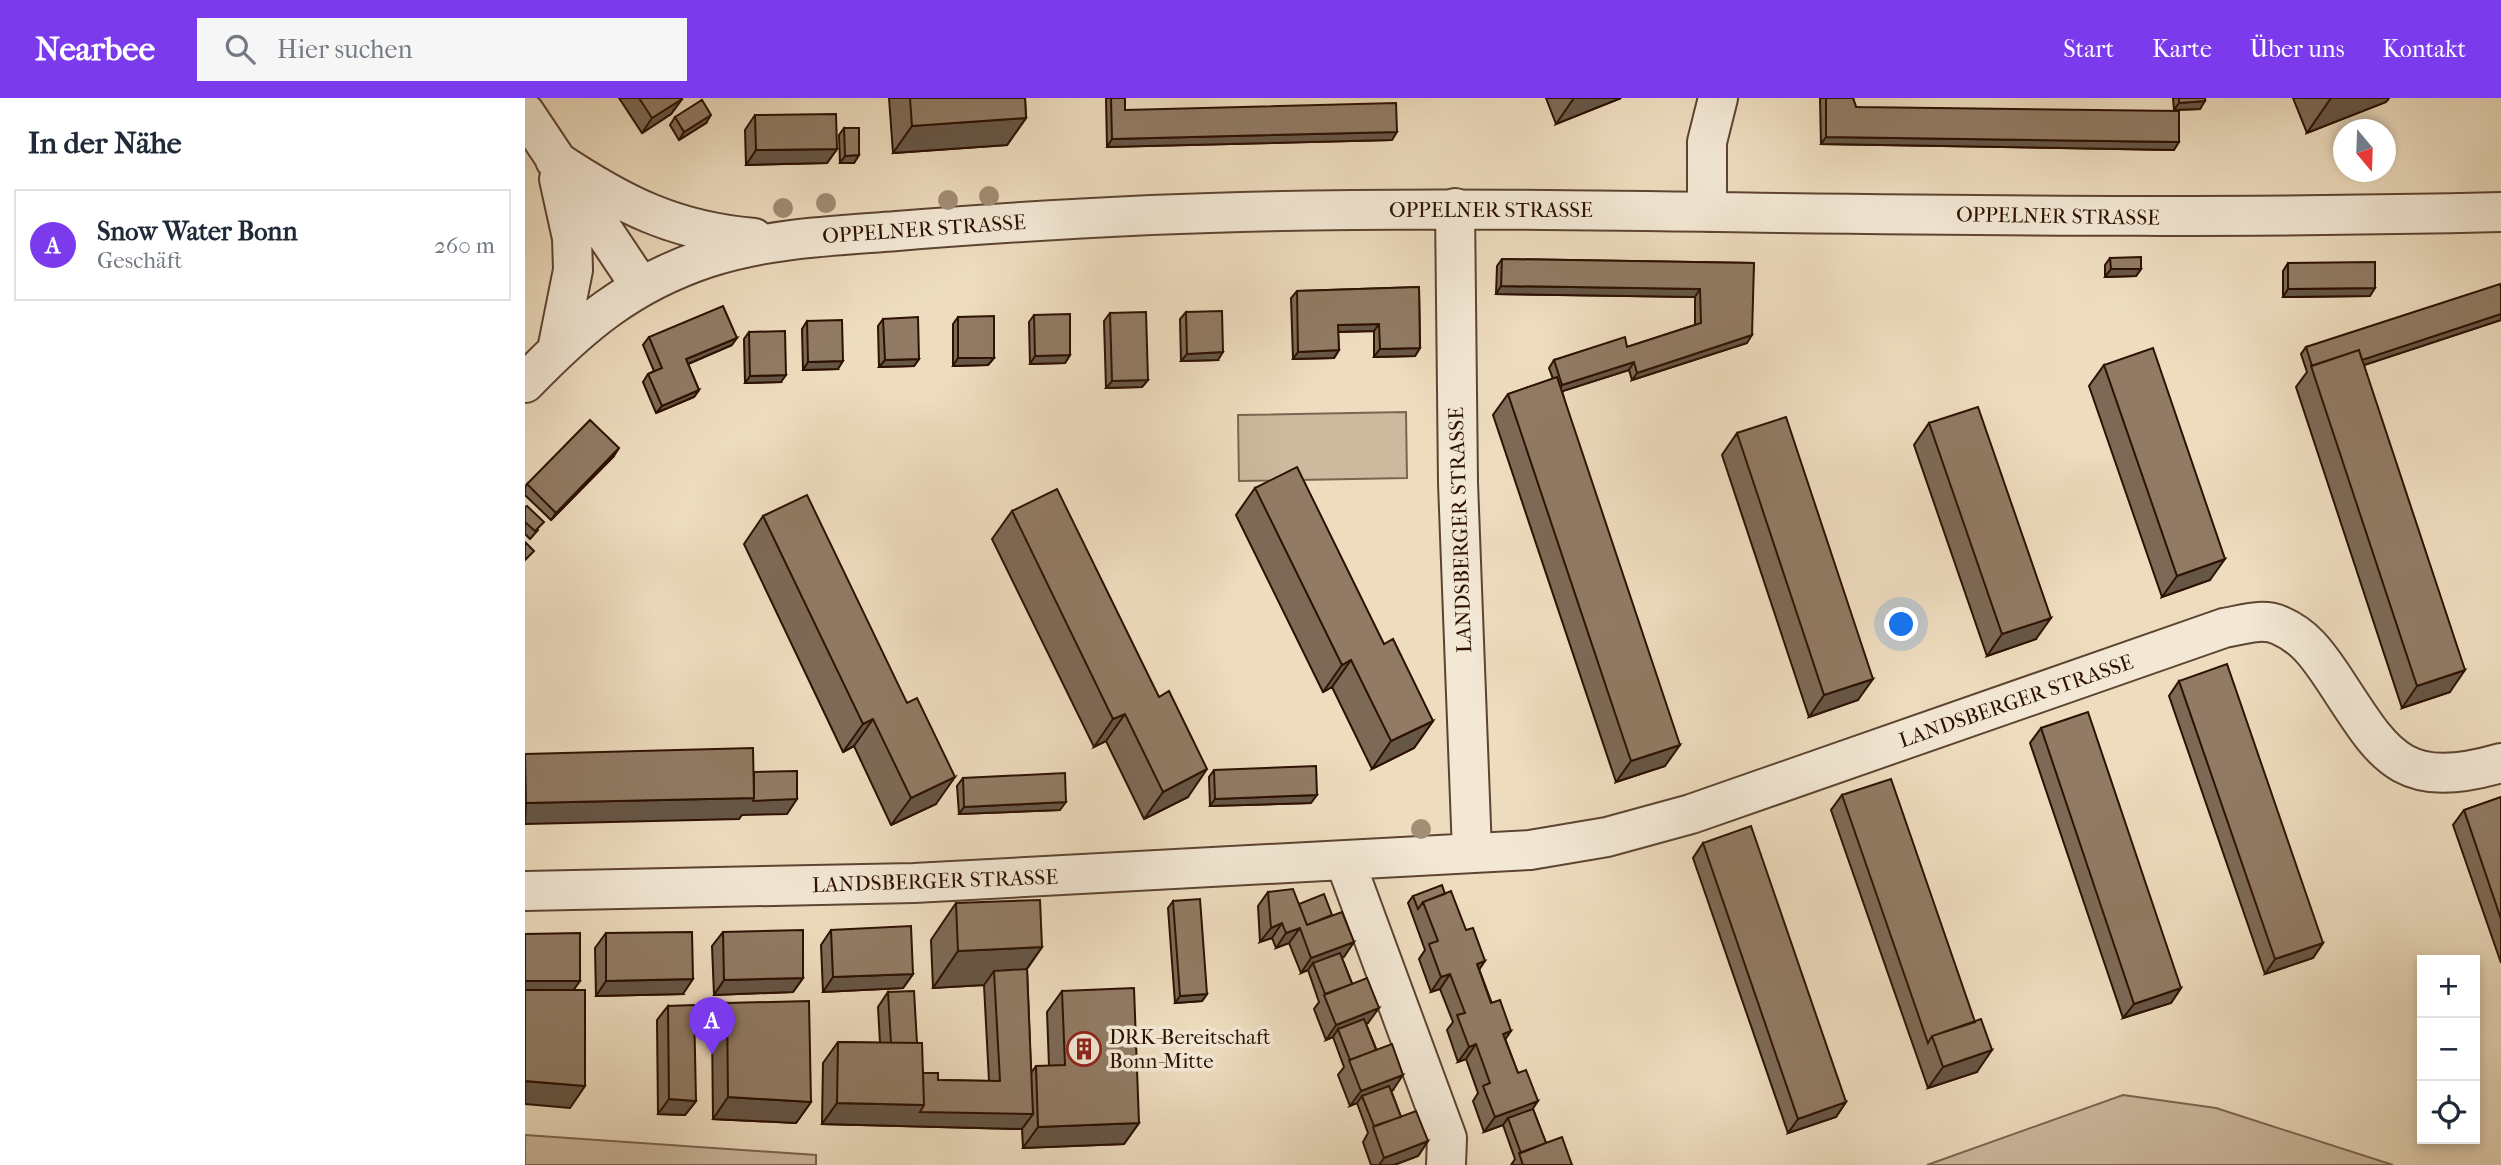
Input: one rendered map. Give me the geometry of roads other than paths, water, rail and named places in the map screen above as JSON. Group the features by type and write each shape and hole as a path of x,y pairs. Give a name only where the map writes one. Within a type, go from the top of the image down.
{"street":[{"path":"1707,212 1707,142 1718,98"},
{"path":"525,113 641,286"},
{"path":"555,160 610,197 709,234 784,240"},
{"path":"555,160 572,238 573,270 558,349"},
{"name":"OPPELNER STRASSE","path":"525,383 591,319 641,286 708,258 784,240 1033,220 1253,211 1455,208 2148,217 2501,212"},
{"name":"LANDSBERGER STRASSE","path":"1455,208 1458,483 1472,852"},
{"name":"LANDSBERGER STRASSE","path":"525,891 844,886 1530,850 1589,841 1691,814 2224,628 2257,621 2280,625 2313,647 2387,755 2411,769 2437,775 2464,774 2501,763"},
{"path":"1345,861 1447,1138 1447,1165"}],"place":[{"name":"DRK-Bereitschaft Bonn-Mitte","path":"1084,1049"},
{"name":"Snow Water Bonn","path":"712,1055"}]}
